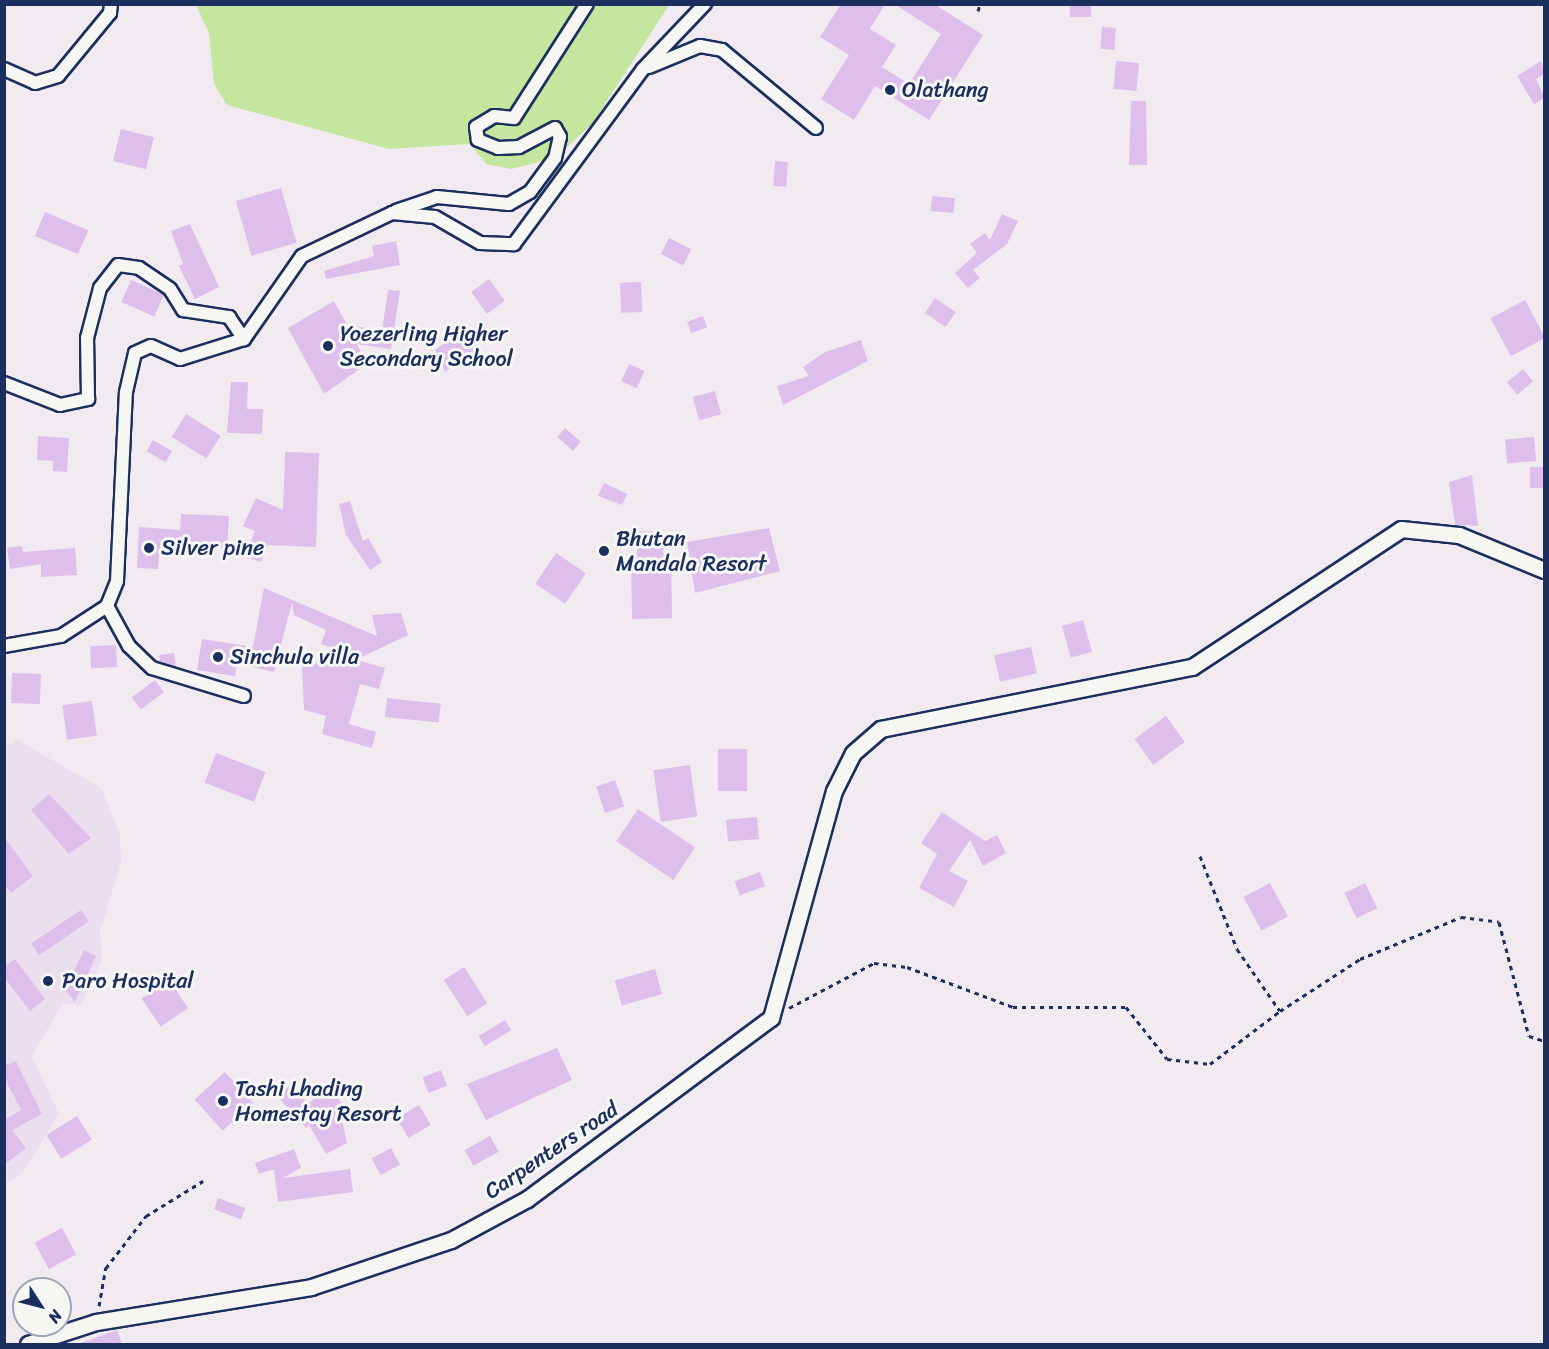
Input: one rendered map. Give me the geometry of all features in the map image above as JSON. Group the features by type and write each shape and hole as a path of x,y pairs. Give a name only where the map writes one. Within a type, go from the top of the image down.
{"street":[{"path":"4,69 35,83 58,76 110,13 111,4"},
{"path":"4,646 62,636 107,606 117,581 126,392 135,353 152,346 180,359 244,339 302,256 392,213 436,197 509,204 530,192 555,158 555,128 519,147 498,148 478,140 476,127 494,116 514,118 587,4"},
{"path":"392,213 435,217 480,243 514,244 643,69 705,4"},
{"path":"643,69 700,46 722,50 816,128"},
{"path":"4,383 60,405 88,399 87,338 100,288 118,265 139,268 170,289 183,309 229,317 244,339"},
{"path":"771,1018 834,791 853,753 881,729 1191,667 1401,529 1459,536 1545,570"},
{"path":"107,606 129,646 152,668 244,696"},
{"name":"Carpenters road","path":"28,1344 96,1322 311,1287 451,1240 527,1199 771,1018"}],"path":[{"path":"978,11 980,4"},
{"path":"1200,856 1237,949 1280,1011"},
{"path":"771,1018 873,963 907,967 1013,1008 1126,1007 1167,1059 1210,1064 1280,1011 1360,959 1461,917 1498,922 1529,1036 1545,1041"},
{"path":"96,1322 106,1268 146,1216 203,1181"}],"shaded area":[{"name":"Paro Hospital","path":"16,739 101,788 120,834 121,863 100,932 102,960 81,1005 63,1003 32,1056 59,1114 22,1174 5,1184 4,743 12,745"}],"green space":[{"path":"196,5 669,5 592,124 555,158 511,169 486,164 470,144 389,149 227,105 214,84 209,33"}],"building":[{"path":"841,4 885,4 870,29 896,45 882,67 909,84 941,34 894,4 934,4 983,35 929,120 875,86 854,120 821,99 849,55 820,37"},
{"path":"1070,4 1091,4 1091,17 1070,17"},
{"path":"1102,27 1116,28 1114,50 1100,49"},
{"path":"1116,61 1139,63 1136,91 1114,89"},
{"path":"1541,61 1545,74 1536,79 1545,98 1534,104 1517,76"},
{"path":"1131,101 1146,101 1147,165 1129,165"},
{"path":"121,129 154,137 146,169 113,161"},
{"path":"775,161 788,162 786,187 773,186"},
{"path":"281,188 297,243 252,256 236,201"},
{"path":"932,196 955,198 954,213 931,211"},
{"path":"45,212 88,230 78,254 35,236"},
{"path":"1002,214 1018,221 1007,244 973,270 980,278 968,288 955,273 977,253 970,244 985,233 990,240"},
{"path":"190,224 219,287 195,299 179,266 183,264 171,231"},
{"path":"669,238 691,249 683,265 661,254"},
{"path":"396,241 400,265 326,279 324,271 374,256 372,246"},
{"path":"489,279 505,301 487,314 471,292"},
{"path":"131,280 164,295 154,317 121,302"},
{"path":"641,282 642,312 621,313 620,283"},
{"name":"Yoezerling Higher Secondary School","path":"388,290 400,291 391,349 357,344 367,364 324,394 288,328 334,301 347,325 382,330"},
{"path":"935,298 956,312 946,327 925,313"},
{"path":"1525,300 1544,339 1511,356 1491,318"},
{"path":"703,316 707,327 691,333 687,322"},
{"path":"468,326 478,349 445,372 435,350"},
{"path":"861,340 868,361 783,405 777,386 809,376 803,367 825,352"},
{"path":"629,364 645,371 637,388 621,381"},
{"path":"1523,369 1533,381 1517,395 1507,382"},
{"path":"231,382 248,382 247,409 263,409 262,434 227,433"},
{"path":"715,391 721,414 699,420 693,397"},
{"path":"186,414 221,436 206,459 172,437"},
{"path":"565,428 581,442 573,451 557,437"},
{"path":"38,436 69,438 67,472 53,471 53,461 37,460"},
{"path":"1534,437 1536,461 1507,463 1505,440"},
{"path":"153,440 172,451 166,462 146,451"},
{"path":"285,452 319,453 316,547 268,545 261,562 245,556 255,531 243,526 256,498 283,510"},
{"path":"1530,467 1544,467 1544,488 1530,488"},
{"path":"1472,475 1478,526 1455,525 1449,482"},
{"path":"604,483 627,494 622,505 598,496"},
{"path":"350,501 363,541 368,538 382,562 370,570 346,535 339,504"},
{"path":"181,514 229,516 227,548 160,545 158,569 137,568 139,527 180,530"},
{"path":"769,528 780,571 695,593 687,542"},
{"path":"638,531 664,532 663,553 671,553 672,618 632,619 631,554 637,554"},
{"path":"22,546 23,552 75,548 77,575 41,577 41,564 10,569 7,548"},
{"path":"556,553 586,573 565,604 535,584"},
{"path":"264,588 377,636 372,615 401,613 408,635 360,658 321,644 326,630 294,615 292,603 274,672 237,663 235,676 197,670 202,639 253,647"},
{"path":"1083,620 1092,652 1071,658 1062,626"},
{"path":"116,645 117,667 91,668 90,646"},
{"path":"1031,647 1037,673 1000,682 994,656"},
{"path":"174,653 176,667 160,662 159,655"},
{"path":"350,658 385,668 379,689 360,684 349,724 376,732 372,748 322,734 326,716 304,710 302,666"},
{"path":"12,673 41,674 40,704 11,703"},
{"path":"155,680 164,692 141,709 132,697"},
{"path":"387,698 441,704 439,723 385,717"},
{"path":"92,701 97,736 67,740 62,705"},
{"path":"1166,716 1185,742 1153,765 1134,739"},
{"path":"718,749 747,749 747,791 718,791"},
{"path":"216,753 265,772 254,802 205,783"},
{"path":"690,765 697,816 661,822 653,770"},
{"path":"615,780 624,806 605,813 596,787"},
{"path":"49,794 91,838 69,854 31,810"},
{"path":"638,809 695,848 673,880 616,841"},
{"path":"942,812 985,841 997,835 1006,853 983,866 970,840 949,871 968,881 954,907 919,888 937,854 921,843"},
{"path":"757,817 759,839 728,842 726,820"},
{"path":"4,837 33,876 11,893 4,884"},
{"path":"760,872 765,886 740,895 735,881"},
{"path":"1270,883 1288,917 1261,931 1244,897"},
{"path":"1365,883 1377,908 1357,918 1344,893"},
{"path":"81,910 89,922 39,955 31,944"},
{"path":"84,950 96,956 75,1002 65,990"},
{"path":"15,959 45,999 30,1011 4,977 4,967"},
{"path":"464,967 487,1003 467,1016 444,980"},
{"path":"655,969 662,994 622,1006 615,981"},
{"path":"169,980 188,1008 161,1027 142,998"},
{"path":"505,1020 511,1030 485,1046 478,1036"},
{"path":"557,1048 572,1080 486,1120 467,1084"},
{"path":"16,1061 42,1114 12,1130 26,1148 4,1165 4,1120 21,1110 4,1077 4,1066"},
{"path":"441,1070 447,1086 428,1093 422,1077"},
{"name":"Tashi Lhading Homestay Resort","path":"225,1072 253,1103 223,1131 195,1099"},
{"path":"291,1084 308,1104 329,1087 344,1106 340,1110 347,1143 326,1154 309,1125 306,1128 277,1096"},
{"path":"419,1105 431,1125 409,1138 397,1118"},
{"path":"77,1116 92,1140 61,1159 46,1135"},
{"path":"490,1136 499,1152 473,1166 465,1150"},
{"path":"391,1148 400,1165 380,1175 372,1158"},
{"path":"294,1149 301,1168 283,1178 350,1169 353,1192 278,1202 274,1169 259,1174 255,1163"},
{"path":"218,1198 245,1208 241,1219 214,1209"},
{"path":"62,1228 76,1254 49,1269 35,1243"},
{"path":"117,1330 122,1344 81,1344 81,1343"}],"place":[{"name":"Olathang","path":"890,90"},
{"name":"Yoezerling Higher Secondary School","path":"328,346"},
{"name":"Silver pine","path":"149,548"},
{"name":"Bhutan Mandala Resort","path":"604,551"},
{"name":"Sinchula villa","path":"218,657"},
{"name":"Paro Hospital","path":"48,981"},
{"name":"Tashi Lhading Homestay Resort","path":"223,1101"}]}
